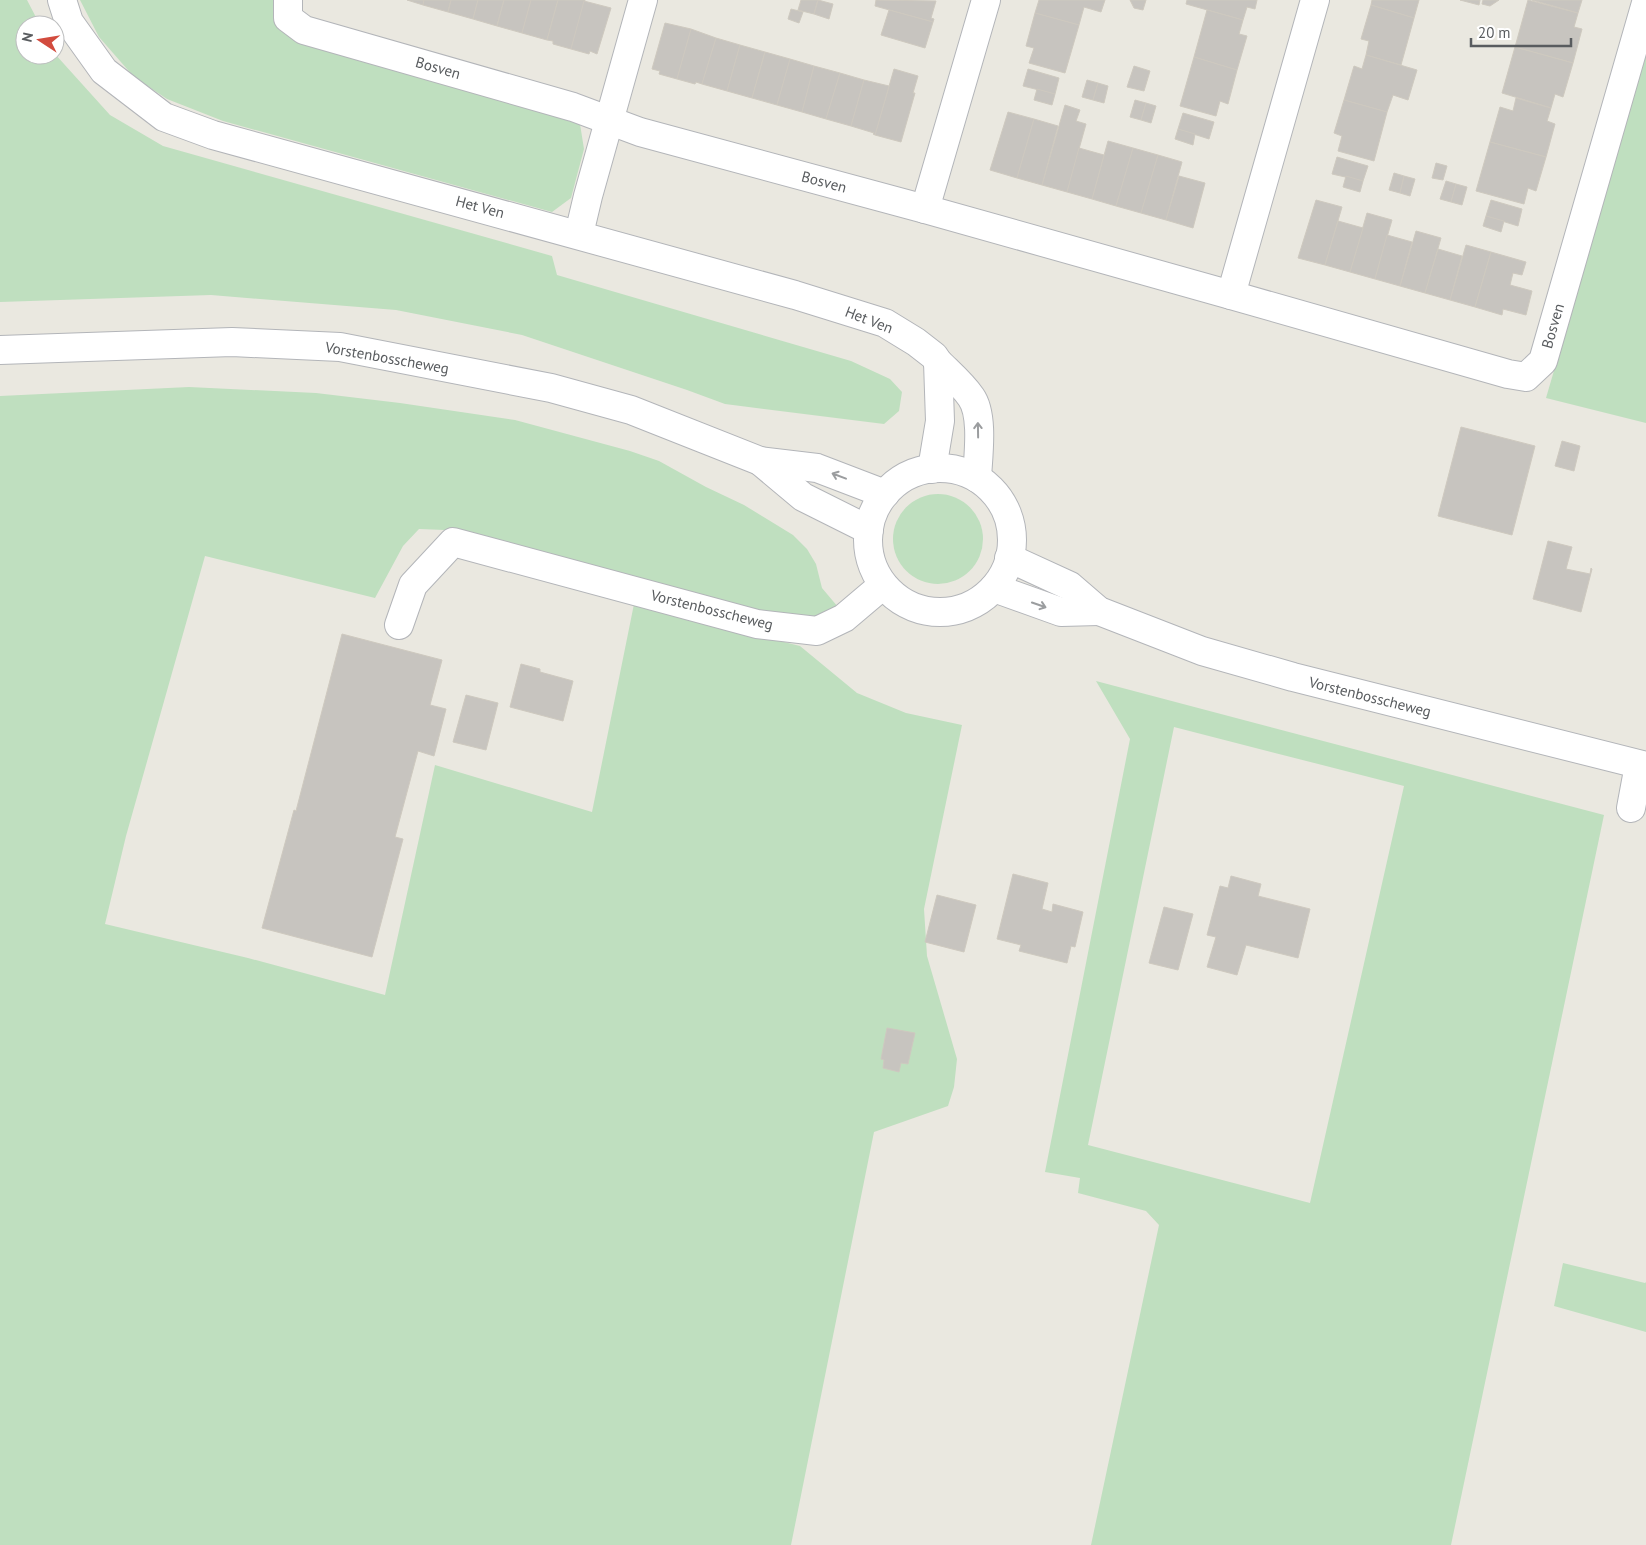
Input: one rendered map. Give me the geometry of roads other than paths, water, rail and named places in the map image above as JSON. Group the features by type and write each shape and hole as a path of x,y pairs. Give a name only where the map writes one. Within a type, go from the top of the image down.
{"street":[{"name":"Het Ven","path":"62,0 69,22 104,71 164,117 213,135 579,234 795,295 885,323 916,342 934,356 972,398 977,415 978,428 977,478"},
{"name":"Bosven","path":"288,0 288,18 304,30 573,107 640,132 925,209 1526,378 1543,361 1646,3"},
{"path":"579,234 643,0"},
{"path":"925,209 986,0"},
{"path":"1232,295 1315,0"},
{"name":"Vorstenbosscheweg","path":"0,350 232,342 340,348 551,388 632,410 760,461 817,468 885,494"},
{"path":"932,469 940,421 938,362"},
{"name":"Vorstenbosscheweg","path":"760,461 803,497 869,530"},
{"path":"938,468 958,470 977,478 994,492 1006,510 1012,530 1012,552 1005,572 991,592 971,606 947,612 923,611 901,601 883,585 873,568 868,549 869,530 874,511 885,494 900,480 918,471 938,468"},
{"name":"Vorstenbosscheweg","path":"399,625 413,585 453,542 758,624 817,631 844,618 883,585"},
{"name":"Vorstenbosscheweg","path":"1009,558 1070,586 1099,611 1202,650 1293,677 1643,766"},
{"name":"Vorstenbosscheweg","path":"994,588 1061,612 1099,611"},
{"path":"1630,808 1643,766"}]}
